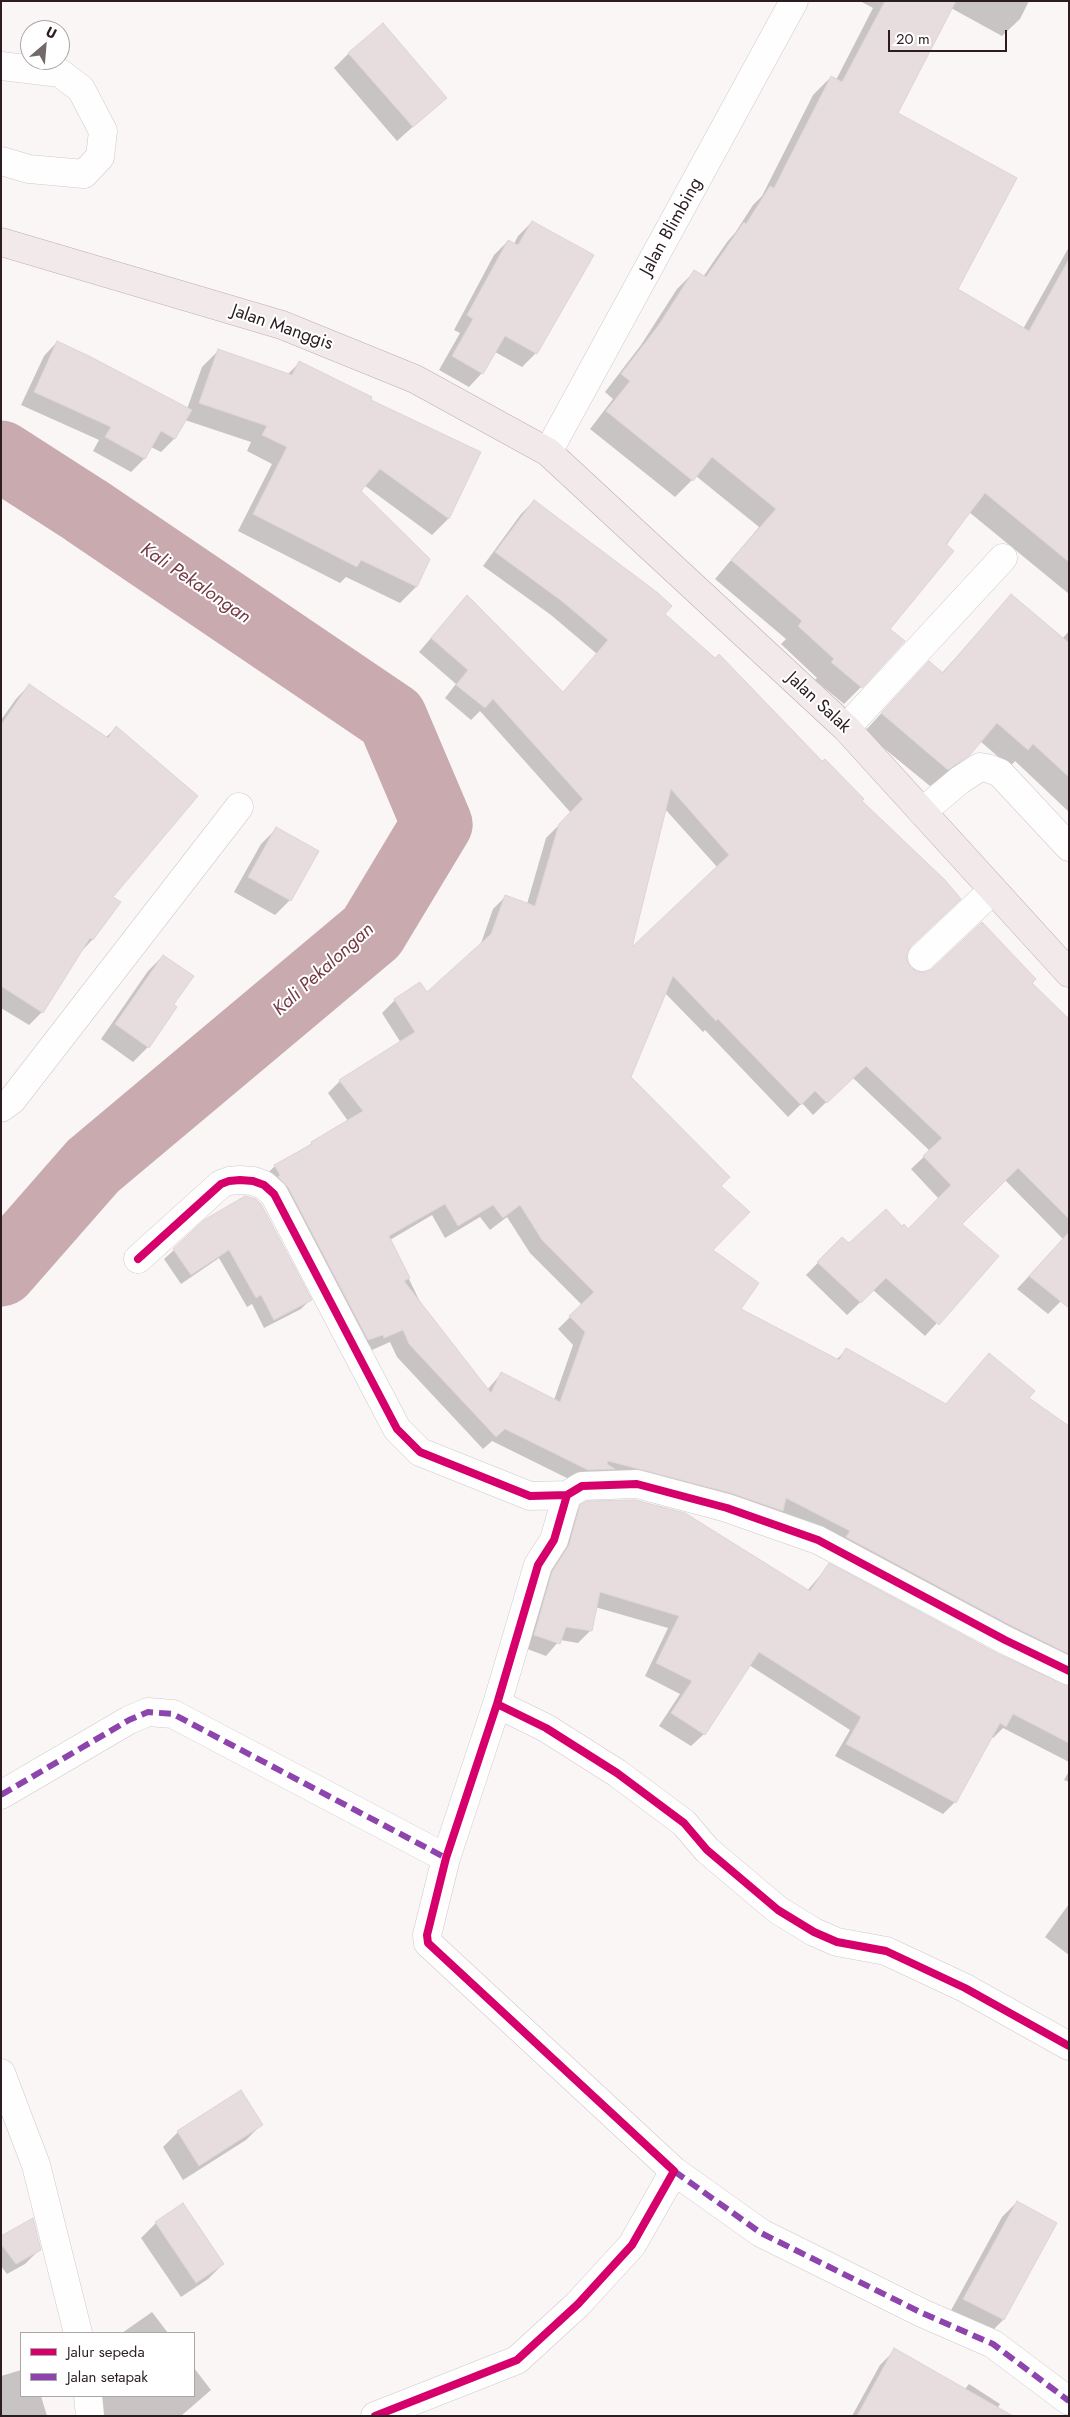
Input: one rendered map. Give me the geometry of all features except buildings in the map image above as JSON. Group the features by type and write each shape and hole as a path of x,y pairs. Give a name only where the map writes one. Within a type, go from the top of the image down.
{"main road":[{"name":"Jalan Manggis","path":"1,242 282,325 415,379 548,452"},
{"name":"Jalan Salak","path":"548,452 846,728 1069,973"}],"street":[{"name":"Jalan Blimbing","path":"548,452 794,1"},
{"path":"1,66 60,73 81,89 103,131 100,157 84,174 29,169 1,161"},
{"path":"846,728 1003,558"},
{"path":"922,812 960,780 980,767 990,769 1000,773 1069,847"},
{"path":"1,1108 12,1100 239,807"},
{"path":"922,956 993,890"},
{"path":"138,1259 221,1184 240,1180 253,1181 264,1185 274,1194 397,1429 420,1452 530,1496 567,1494 582,1486 637,1484 726,1508 818,1540 1006,1640 1069,1671"},
{"path":"567,1494 554,1540 538,1564 497,1704 446,1858 427,1935 428,1943 674,2170 761,2233 922,2312 993,2344 1069,2401"},
{"path":"497,1704 546,1728 617,1773 684,1823 707,1850 778,1910 814,1932 837,1942 886,1950 965,1988 1069,2046"},
{"path":"1,1795 129,1720 148,1712 173,1714 446,1858"},
{"path":"1,2073 36,2165 78,2332"},
{"path":"375,2416 517,2360 578,2304 632,2246 674,2170"},
{"path":"88,2397 90,2416"}],"waterway":[{"name":"Kali Pekalongan","path":"1,456 85,510 392,718 437,824 372,932 93,1166 1,1271"}],"marked path":[{"path":"1,1795 129,1720 148,1712 173,1714 446,1858"},
{"path":"674,2171 761,2233 922,2313 993,2344 1069,2401"}],"cycle path":[{"path":"138,1259 221,1184 240,1180 253,1181 264,1185 274,1194 397,1429 420,1452 530,1496 567,1495 582,1486 637,1484 727,1508 818,1540 1005,1640 1069,1671"},
{"path":"375,2416 517,2360 578,2304 632,2245 674,2171 428,1943 427,1935 446,1858 497,1704 538,1565 554,1540 567,1495"},
{"path":"497,1704 546,1728 617,1773 684,1823 707,1850 778,1910 814,1932 837,1942 886,1951 965,1988 1069,2046"}]}
